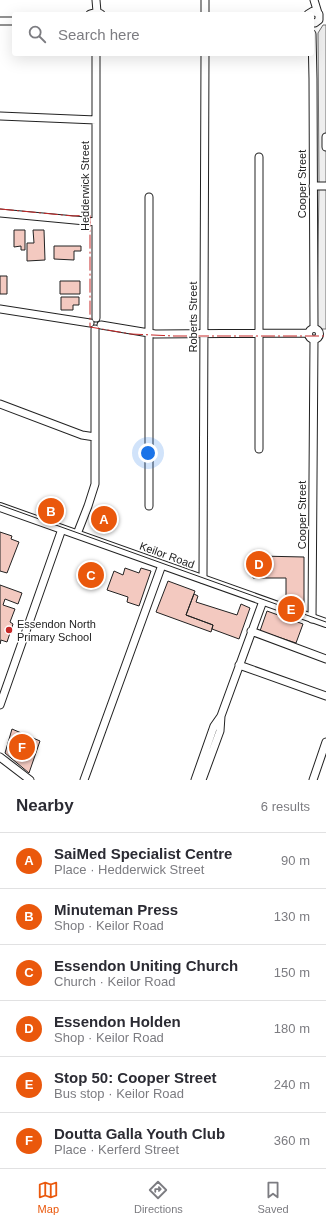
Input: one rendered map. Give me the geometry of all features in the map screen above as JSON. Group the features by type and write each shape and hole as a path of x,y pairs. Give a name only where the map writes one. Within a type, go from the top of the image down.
{"main road":[{"name":"Keilor Road","path":"0,507 326,623"}],"street":[{"path":"96,0 96,12"},
{"path":"205,0 205,12"},
{"name":"Cooper Street","path":"309,12 313,0"},
{"name":"Cooper Street","path":"313,0 319,18 314,32"},
{"path":"0,21 12,20"},
{"name":"Hedderwick Street","path":"93,320 96,222 96,56"},
{"name":"Roberts Street","path":"202,579 205,56"},
{"name":"Cooper Street","path":"312,56 313,186 317,332 309,337 314,339 312,618"},
{"path":"0,116 96,120"},
{"path":"326,137 326,146"},
{"path":"259,158 259,449"},
{"path":"313,186 326,186"},
{"path":"149,197 150,506"},
{"path":"0,213 96,222"},
{"path":"0,309 93,320 91,326 149,333 317,332"},
{"path":"77,534 94,489 98,327"},
{"path":"0,404 82,435 95,437"},
{"path":"0,705 62,529"},
{"path":"84,780 162,565"},
{"path":"195,780 214,726 221,716 262,601"},
{"path":"251,631 326,659"},
{"path":"239,665 326,696"},
{"path":"202,780 220,731 221,716"},
{"path":"313,780 326,742"},
{"path":"0,757 30,780"}],"shaded area":[{"path":"323,25 326,25 326,329 320,329 317,325 319,186 318,33"}],"building":[{"path":"14,230 25,230 25,250 21,250 21,246 14,247"},
{"path":"33,230 44,230 45,260 27,261 27,243 34,243"},
{"path":"54,246 81,246 81,251 74,251 74,260 54,259"},
{"path":"0,276 7,276 7,294 0,294"},
{"path":"60,281 80,281 80,294 60,294"},
{"path":"61,297 79,297 79,305 73,305 73,310 61,310"},
{"path":"108,510 115,513 108,528 95,522 99,512 106,515"},
{"path":"0,532 12,536 11,539 19,542 7,573 0,571"},
{"path":"259,556 304,557 304,606 286,598 286,578 253,578 253,567 259,567"},
{"path":"125,568 139,573 141,568 151,571 139,606 127,602 128,597 107,590 114,571 123,575"},
{"path":"168,581 195,591 186,615 213,625 211,632 156,612"},
{"path":"0,585 22,593 18,604 5,599 3,605 15,609 10,622 13,624 7,642 1,640 0,644"},
{"path":"194,594 198,596 196,602 237,615 241,604 250,608 239,639 212,629 213,625 186,615"},
{"path":"267,611 303,624 296,643 260,631"},
{"path":"12,729 40,741 29,773 5,753"}],"tram line":[{"path":"0,505 326,622"}],"power":[{"path":"0,209 73,216 90,215 90,327 131,334 174,336 326,336"}],"place":[{"name":"Minuteman Press","path":"51,511"},
{"name":"SaiMed Specialist Centre","path":"104,519"},
{"name":"Essendon Holden","path":"259,564"},
{"name":"Essendon Uniting Church","path":"91,575"},
{"name":"Stop 50: Cooper Street","path":"291,609"},
{"name":"Essendon North Primary School","path":"9,630"},
{"name":"Doutta Galla Youth Club","path":"22,747"}]}
